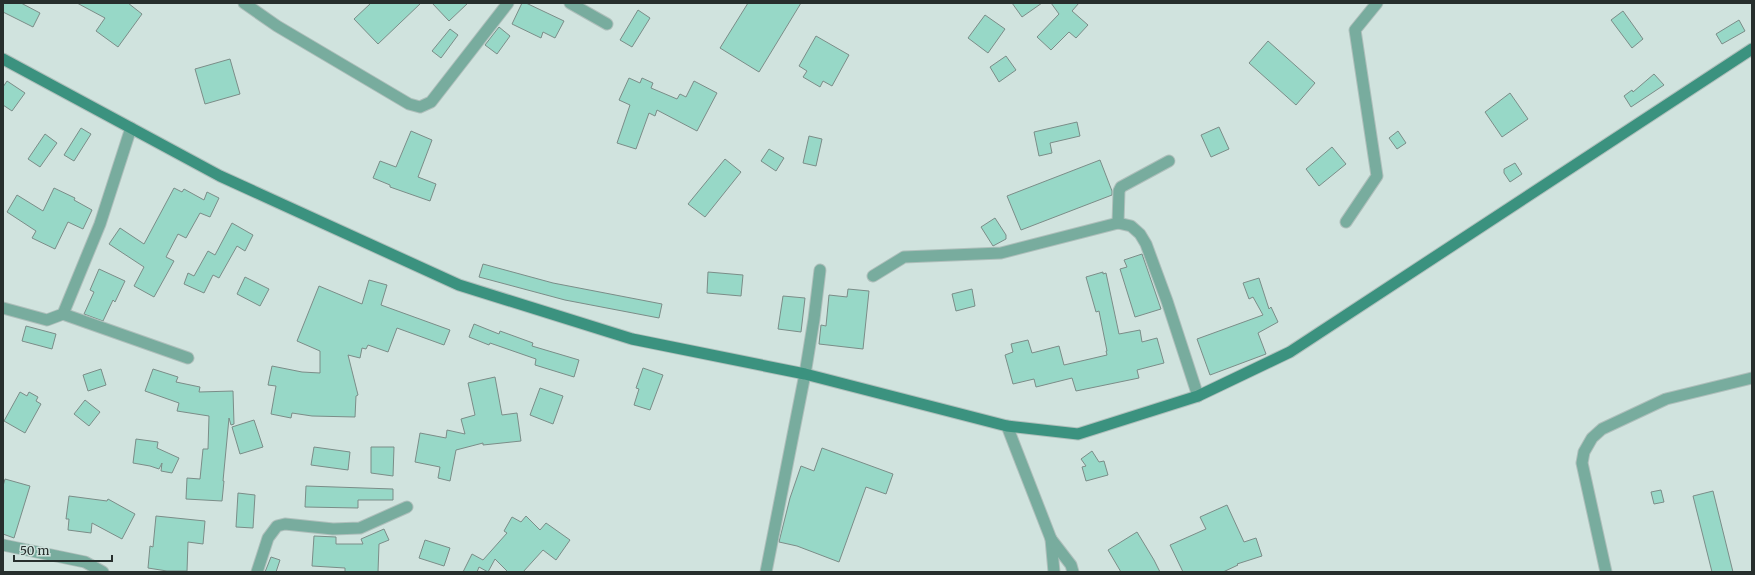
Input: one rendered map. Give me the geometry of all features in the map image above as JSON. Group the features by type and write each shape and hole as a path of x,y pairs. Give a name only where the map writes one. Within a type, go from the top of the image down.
{"main road":[{"path":"3,59 220,176 459,285 632,339 805,374 1007,426 1078,434 1198,396 1290,352 1752,49"}],"street":[{"path":"244,3 276,26 409,104 420,107 431,102 508,3"},
{"path":"570,3 607,24"},
{"path":"1346,222 1377,176 1355,30 1377,3"},
{"path":"63,314 100,224 131,128"},
{"path":"1118,223 1119,191 1121,187 1169,161"},
{"path":"873,276 904,258 1001,252 1118,223 1131,226 1140,234 1146,244 1167,301 1198,396"},
{"path":"766,572 805,374 820,270"},
{"path":"3,308 47,320 63,314 188,358"},
{"path":"1606,572 1582,463 1584,452 1592,438 1602,429 1666,399 1752,378"},
{"path":"1007,426 1051,539 1054,572"},
{"path":"257,572 268,538 277,526 285,524 334,528 360,528 408,507"},
{"path":"1051,539 1071,565 1073,572"},
{"path":"3,545 85,562 103,572"}],"building":[{"path":"3,3 21,3 40,13 33,27 3,12"},
{"path":"77,3 128,3 142,14 118,47 96,31 105,18"},
{"path":"371,3 421,3 378,44 354,19"},
{"path":"432,3 468,3 449,21"},
{"path":"522,3 526,3 564,21 555,38 543,32 541,38 512,24"},
{"path":"748,3 801,3 759,72 720,48"},
{"path":"1012,3 1042,3 1022,17"},
{"path":"1051,3 1079,3 1072,11 1088,25 1076,38 1069,32 1051,50 1037,37 1059,14"},
{"path":"638,10 650,18 632,47 620,40"},
{"path":"1623,11 1643,39 1632,48 1611,20"},
{"path":"985,15 1005,29 988,53 968,38"},
{"path":"1739,20 1745,31 1722,44 1716,34"},
{"path":"499,27 510,36 497,54 485,45"},
{"path":"450,29 458,35 441,58 432,51"},
{"path":"816,36 849,55 832,86 823,81 820,87 803,77 807,71 799,66"},
{"path":"1268,41 1315,83 1296,105 1249,63"},
{"path":"1006,56 1016,70 999,82 990,67"},
{"path":"230,59 240,94 205,104 195,69"},
{"path":"1654,74 1664,85 1631,107 1624,96 1632,90 1633,92"},
{"path":"629,78 640,83 642,78 653,83 651,88 677,99 680,94 686,97 694,81 717,93 697,131 657,110 655,116 649,113 636,149 617,143 630,105 619,100"},
{"path":"7,81 25,93 12,111 3,105 3,87"},
{"path":"1510,93 1528,119 1502,137 1485,112"},
{"path":"1077,122 1080,136 1050,143 1052,153 1039,156 1034,132"},
{"path":"1219,127 1229,149 1211,157 1201,135"},
{"path":"81,128 91,134 74,161 64,155"},
{"path":"411,131 432,140 418,177 436,184 430,201 390,187 390,185 373,178 380,161 396,167"},
{"path":"1398,131 1406,143 1397,149 1389,138"},
{"path":"45,134 57,143 40,167 28,159"},
{"path":"809,136 822,139 816,166 803,163"},
{"path":"1332,147 1346,164 1319,186 1306,169"},
{"path":"769,149 784,158 776,171 761,161"},
{"path":"725,159 741,172 705,217 688,204"},
{"path":"1100,160 1112,191 1112,195 1021,230 1007,196"},
{"path":"1515,163 1522,174 1510,182 1504,173 1504,169"},
{"path":"54,188 75,198 74,200 92,210 83,229 68,222 55,249 32,238 36,231 7,212 17,195 43,211"},
{"path":"174,188 182,192 184,189 204,200 207,192 219,198 210,217 200,213 186,238 178,234 166,257 174,261 154,297 134,286 144,267 109,244 120,228 144,244"},
{"path":"995,218 1006,235 1006,239 993,246 981,227"},
{"path":"232,223 253,235 245,251 237,246 219,278 213,275 204,293 184,284 188,273 194,276 208,251 215,255"},
{"path":"1142,254 1161,309 1135,317 1120,269 1127,267 1124,260"},
{"path":"483,264 553,283 662,304 659,318 565,300 479,277"},
{"path":"99,269 125,281 115,302 113,300 103,321 84,314 94,292 90,290"},
{"path":"708,272 743,275 741,296 707,293"},
{"path":"1103,272 1103,274 1106,273 1119,334 1140,330 1142,342 1157,338 1164,363 1137,370 1139,378 1076,391 1072,378 1036,387 1034,379 1013,384 1005,355 1013,352 1011,344 1028,340 1032,353 1059,346 1064,365 1107,355 1099,311 1096,312 1086,277"},
{"path":"245,277 269,289 260,306 237,294"},
{"path":"1259,278 1269,309 1271,307 1278,322 1258,333 1266,354 1210,375 1197,339 1263,315 1253,297 1249,299 1243,283"},
{"path":"369,280 387,285 381,305 450,330 444,345 397,328 388,352 368,345 366,349 362,348 360,358 348,355 358,395 356,396 355,417 312,416 292,413 291,418 271,414 276,386 268,385 272,366 302,372 320,373 320,351 297,341 319,286 362,304"},
{"path":"848,289 869,291 863,349 819,344 821,325 826,326 829,295 847,297"},
{"path":"972,289 975,306 956,311 952,294"},
{"path":"783,296 805,298 801,332 778,329"},
{"path":"474,324 499,334 500,331 533,343 532,346 579,360 574,377 535,365 536,359 490,343 489,345 469,337"},
{"path":"26,326 56,334 52,349 22,341"},
{"path":"643,368 663,375 650,410 634,405 639,389 636,388"},
{"path":"101,369 106,385 88,391 83,375"},
{"path":"153,369 178,377 176,382 200,387 199,392 233,391 234,424 231,425 229,418 222,501 186,499 187,478 200,479 203,449 208,449 209,416 177,411 179,403 145,391"},
{"path":"495,377 502,415 517,413 521,441 483,445 483,443 456,450 450,481 438,478 440,467 415,462 420,433 446,438 447,430 465,434 461,419 475,415 468,383"},
{"path":"540,388 563,396 553,424 530,415"},
{"path":"20,392 27,396 29,392 38,397 36,401 41,404 25,433 4,421"},
{"path":"85,400 100,412 89,426 74,414"},
{"path":"254,420 263,447 240,454 232,427"},
{"path":"136,439 158,442 157,448 179,458 172,473 161,471 162,463 159,469 133,463"},
{"path":"314,447 350,452 348,470 311,465"},
{"path":"371,447 394,447 393,476 371,473"},
{"path":"822,448 893,474 886,494 866,487 839,562 797,546 779,542 790,498 801,466 814,471"},
{"path":"1092,451 1099,462 1104,461 1108,475 1086,481 1082,467 1086,466 1081,459"},
{"path":"5,479 30,486 14,538 3,534 3,486"},
{"path":"306,486 393,489 393,500 358,500 358,508 305,507"},
{"path":"1661,490 1664,502 1654,504 1651,492"},
{"path":"1713,491 1733,572 1712,572 1693,496"},
{"path":"238,493 255,495 253,528 236,527"},
{"path":"69,496 107,501 108,499 135,514 122,539 92,523 91,533 68,530 69,519 66,519"},
{"path":"1227,505 1244,542 1256,538 1262,556 1237,564 1238,565 1223,572 1183,572 1170,545 1206,529 1200,517"},
{"path":"156,516 205,521 203,544 188,542 187,571 167,571 148,568 150,546 153,547"},
{"path":"526,516 540,530 546,523 570,540 556,560 543,550 523,572 508,572 495,559 488,572 479,567 477,572 463,572 472,554 483,560 507,533 504,531 512,517 521,522"},
{"path":"384,529 389,540 379,544 378,572 345,572 345,568 312,566 314,536 336,537 336,544 363,544 361,539"},
{"path":"1137,532 1160,572 1121,572 1108,550"},
{"path":"425,540 450,548 444,566 419,558"},
{"path":"271,557 280,560 276,572 265,572"}]}
